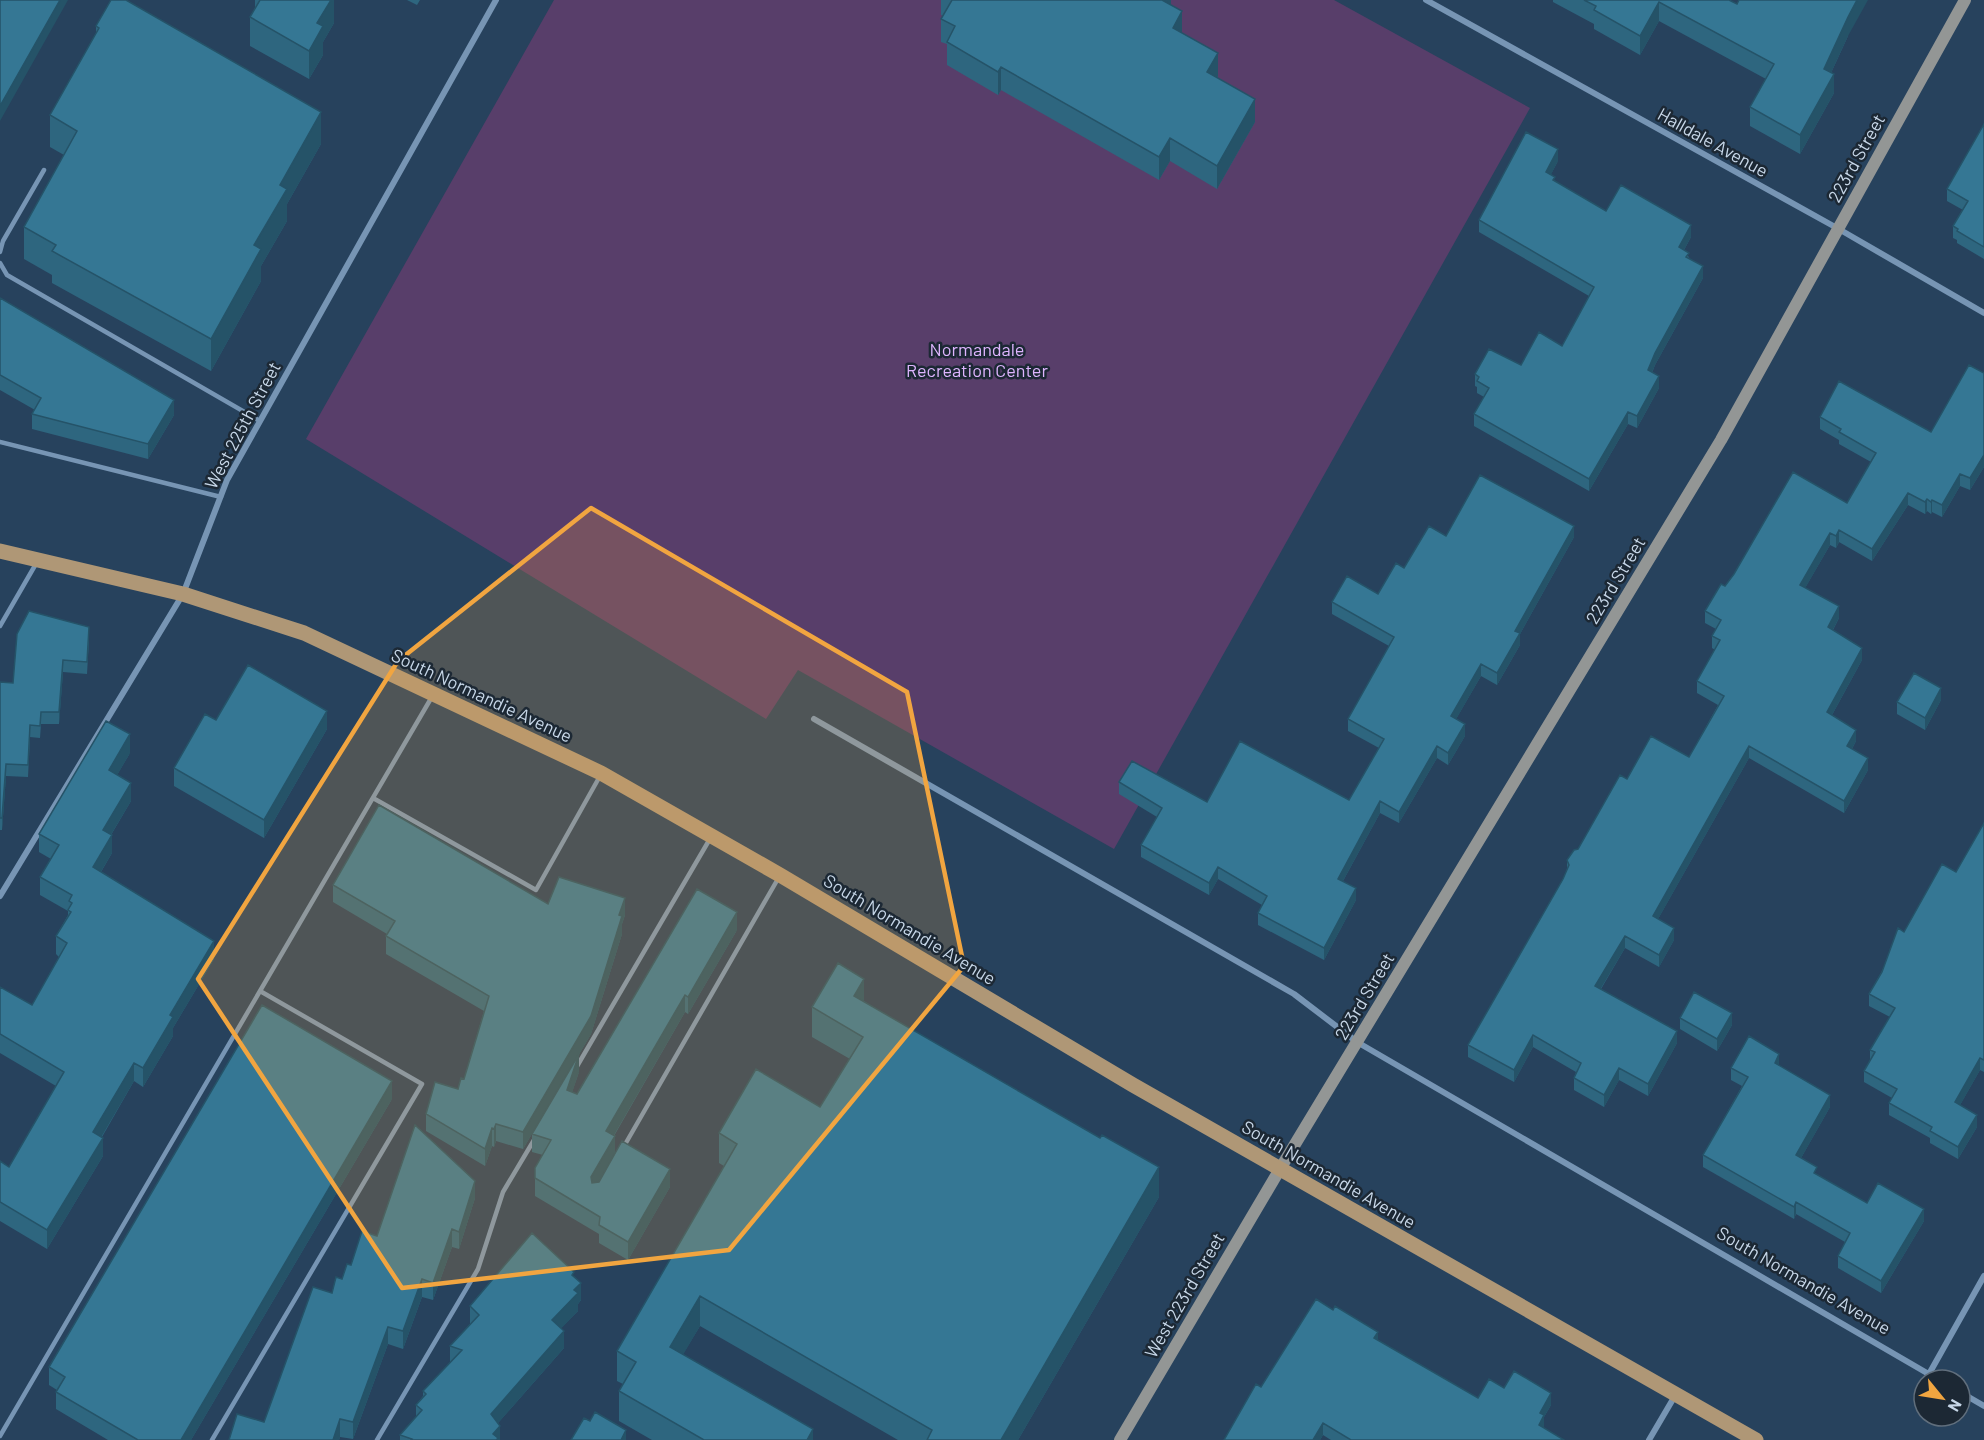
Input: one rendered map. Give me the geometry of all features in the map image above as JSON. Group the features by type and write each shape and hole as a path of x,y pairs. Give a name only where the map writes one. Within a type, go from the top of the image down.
{"main road":[{"name":"223rd Street","path":"1280,1169 1721,440 1965,0"},
{"name":"South Normandie Avenue","path":"0,551 183,594 304,633 601,773 780,875 1280,1169 1756,1440"},
{"name":"West 223rd Street","path":"1120,1440 1280,1169"}],"street":[{"name":"West 225th Street","path":"0,896 183,594 220,497 260,421 496,0"},
{"name":"Halldale Avenue","path":"1426,0 1837,228 1984,313"},
{"name":"South Normandie Avenue","path":"814,719 1294,994 1356,1042 1919,1368"},
{"path":"1932,1368 1984,1276"},
{"path":"1649,1440 1676,1394"}],"lane":[{"path":"0,252 3,240 44,170"},
{"path":"0,263 7,275 260,421"},
{"path":"0,442 220,497"},
{"path":"0,626 39,560"},
{"path":"0,1436 434,693"},
{"path":"373,798 536,890 601,773"},
{"path":"575,1070 712,836"},
{"path":"619,1155 780,875"},
{"path":"212,1440 422,1084 260,992"},
{"path":"377,1440 477,1269 504,1192 539,1131"}],"highlighted area":[{"path":"591,508 907,692 964,966 729,1250 402,1288 198,979 398,661"}],"green space":[{"name":"Normandale Recreation Center","path":"554,0 1334,0 1530,108 1114,849 798,670 766,719 306,439"}],"building":[{"path":"0,0 60,0 0,106"},
{"path":"111,0 126,0 321,112 280,185 287,189 254,245 261,249 211,339 52,251 56,245 24,227 77,131 50,115 99,28 96,26"},
{"path":"260,0 331,0 317,23 323,26 309,51 250,17"},
{"path":"952,0 1162,0 1182,11 1173,28 1218,53 1207,72 1255,99 1217,166 1170,138 1159,157 1001,67 998,72 947,42 955,26 941,19"},
{"path":"1584,0 1729,0 1737,4 1739,0 1857,0 1824,69 1834,74 1800,135 1750,107 1774,64 1659,2 1640,36 1594,10 1596,6"},
{"path":"1984,124 1984,247 1957,231 1958,229 1953,226 1968,201 1947,189"},
{"path":"1526,132 1558,149 1546,172 1555,177 1553,180 1606,211 1621,185 1691,225 1679,247 1689,253 1686,257 1703,266 1648,370 1659,376 1637,416 1628,412 1589,479 1474,414 1489,388 1477,381 1479,377 1475,374 1489,349 1521,365 1539,332 1562,346 1594,287 1479,220"},
{"path":"0,298 174,400 148,444 32,414 41,398 0,375"},
{"path":"1969,365 1984,373 1984,455 1970,478 1960,474 1942,505 1927,499 1925,502 1908,493 1872,549 1839,530 1836,536 1830,533 1800,585 1839,606 1828,627 1862,648 1827,712 1856,730 1847,746 1868,758 1844,801 1749,746 1653,916 1674,928 1659,955 1625,936 1595,986 1677,1031 1648,1084 1619,1068 1604,1095 1574,1078 1581,1063 1533,1035 1514,1070 1468,1045 1563,879 1569,865 1567,860 1574,850 1578,849 1620,775 1627,779 1651,736 1689,757 1724,696 1697,681 1720,640 1712,636 1721,620 1705,611 1721,584 1725,586 1734,574 1793,472 1847,503 1876,453 1839,432 1841,429 1820,417 1839,381 1931,432"},
{"path":"1480,475 1574,526 1515,631 1520,633 1497,673 1481,664 1451,716 1465,724 1448,753 1437,746 1399,812 1380,801 1338,879 1356,888 1324,948 1258,913 1267,896 1218,867 1209,883 1141,845 1162,808 1119,782 1132,761 1207,802 1240,741 1349,800 1384,739 1348,719 1394,637 1332,602 1347,576 1378,594 1396,563 1404,568 1429,526 1446,536"},
{"path":"29,611 89,627 87,662 63,660 59,712 41,712 40,726 30,725 28,765 6,764 2,818 0,818 0,682 13,683 17,634"},
{"path":"248,665 327,711 264,820 174,768 205,714 216,720"},
{"path":"1914,673 1941,688 1925,718 1897,702"},
{"path":"106,721 130,734 109,770 131,783 103,830 112,835 93,867 214,941 170,1015 173,1017 143,1068 134,1063 93,1132 103,1138 47,1230 0,1202 0,1161 9,1167 64,1072 0,1034 0,987 32,1005 67,943 56,936 71,912 68,910 72,903 69,901 72,895 40,877 59,845 39,834"},
{"path":"379,805 548,904 559,877 625,898 619,915 622,916 591,1016 523,1132 496,1124 494,1129 492,1128 485,1149 426,1114 435,1082 458,1089 461,1078 464,1079 489,996 386,936 395,921 333,885"},
{"path":"1984,823 1984,1060 1980,1058 1955,1102 1977,1115 1958,1147 1930,1131 1932,1127 1889,1103 1897,1089 1864,1071 1875,1052 1870,1050 1895,1008 1869,994 1882,972 1898,928 1904,932 1942,864 1956,872"},
{"path":"697,889 737,912 688,997 685,995 606,1131 615,1136 591,1177 592,1183 599,1182 622,1141 670,1169 628,1242 599,1225 600,1217 535,1178 535,1168 551,1140 532,1134 579,1054 567,1090 577,1094"},
{"path":"838,963 864,979 854,996 1100,1138 1102,1135 1159,1167 1001,1440 927,1440 932,1430 700,1296 670,1347 813,1429 807,1440 704,1440 619,1391 636,1362 617,1351 737,1144 719,1133 756,1069 820,1107 863,1037 812,1007"},
{"path":"1694,992 1732,1013 1717,1039 1680,1018"},
{"path":"262,1005 392,1081 181,1440 138,1440 56,1392 65,1377 49,1367"},
{"path":"1749,1036 1779,1054 1775,1063 1830,1095 1796,1155 1817,1167 1814,1173 1867,1203 1878,1183 1924,1209 1881,1281 1838,1256 1850,1233 1796,1202 1794,1207 1703,1155 1748,1077 1731,1068"},
{"path":"415,1125 475,1181 459,1232 452,1229 433,1283 422,1279 403,1331 388,1327 353,1422 340,1419 333,1440 229,1440 237,1414 264,1422 313,1287 332,1293 336,1277 342,1279 347,1264 351,1265 362,1231 377,1236"},
{"path":"532,1233 574,1272 572,1275 581,1283 574,1290 578,1293 552,1320 564,1331 491,1414 500,1426 493,1434 498,1438 496,1440 411,1440 400,1435 422,1410 416,1405 426,1394 423,1391 462,1350 450,1346 479,1315 470,1306"},
{"path":"1316,1299 1333,1310 1335,1306 1378,1332 1374,1338 1478,1398 1489,1379 1504,1388 1514,1371 1551,1393 1540,1413 1544,1415 1539,1425 1564,1440 1351,1440 1323,1423 1313,1440 1224,1440 1256,1384 1261,1387"},
{"path":"595,1412 626,1430 621,1440 571,1440 584,1418 590,1421"}]}
